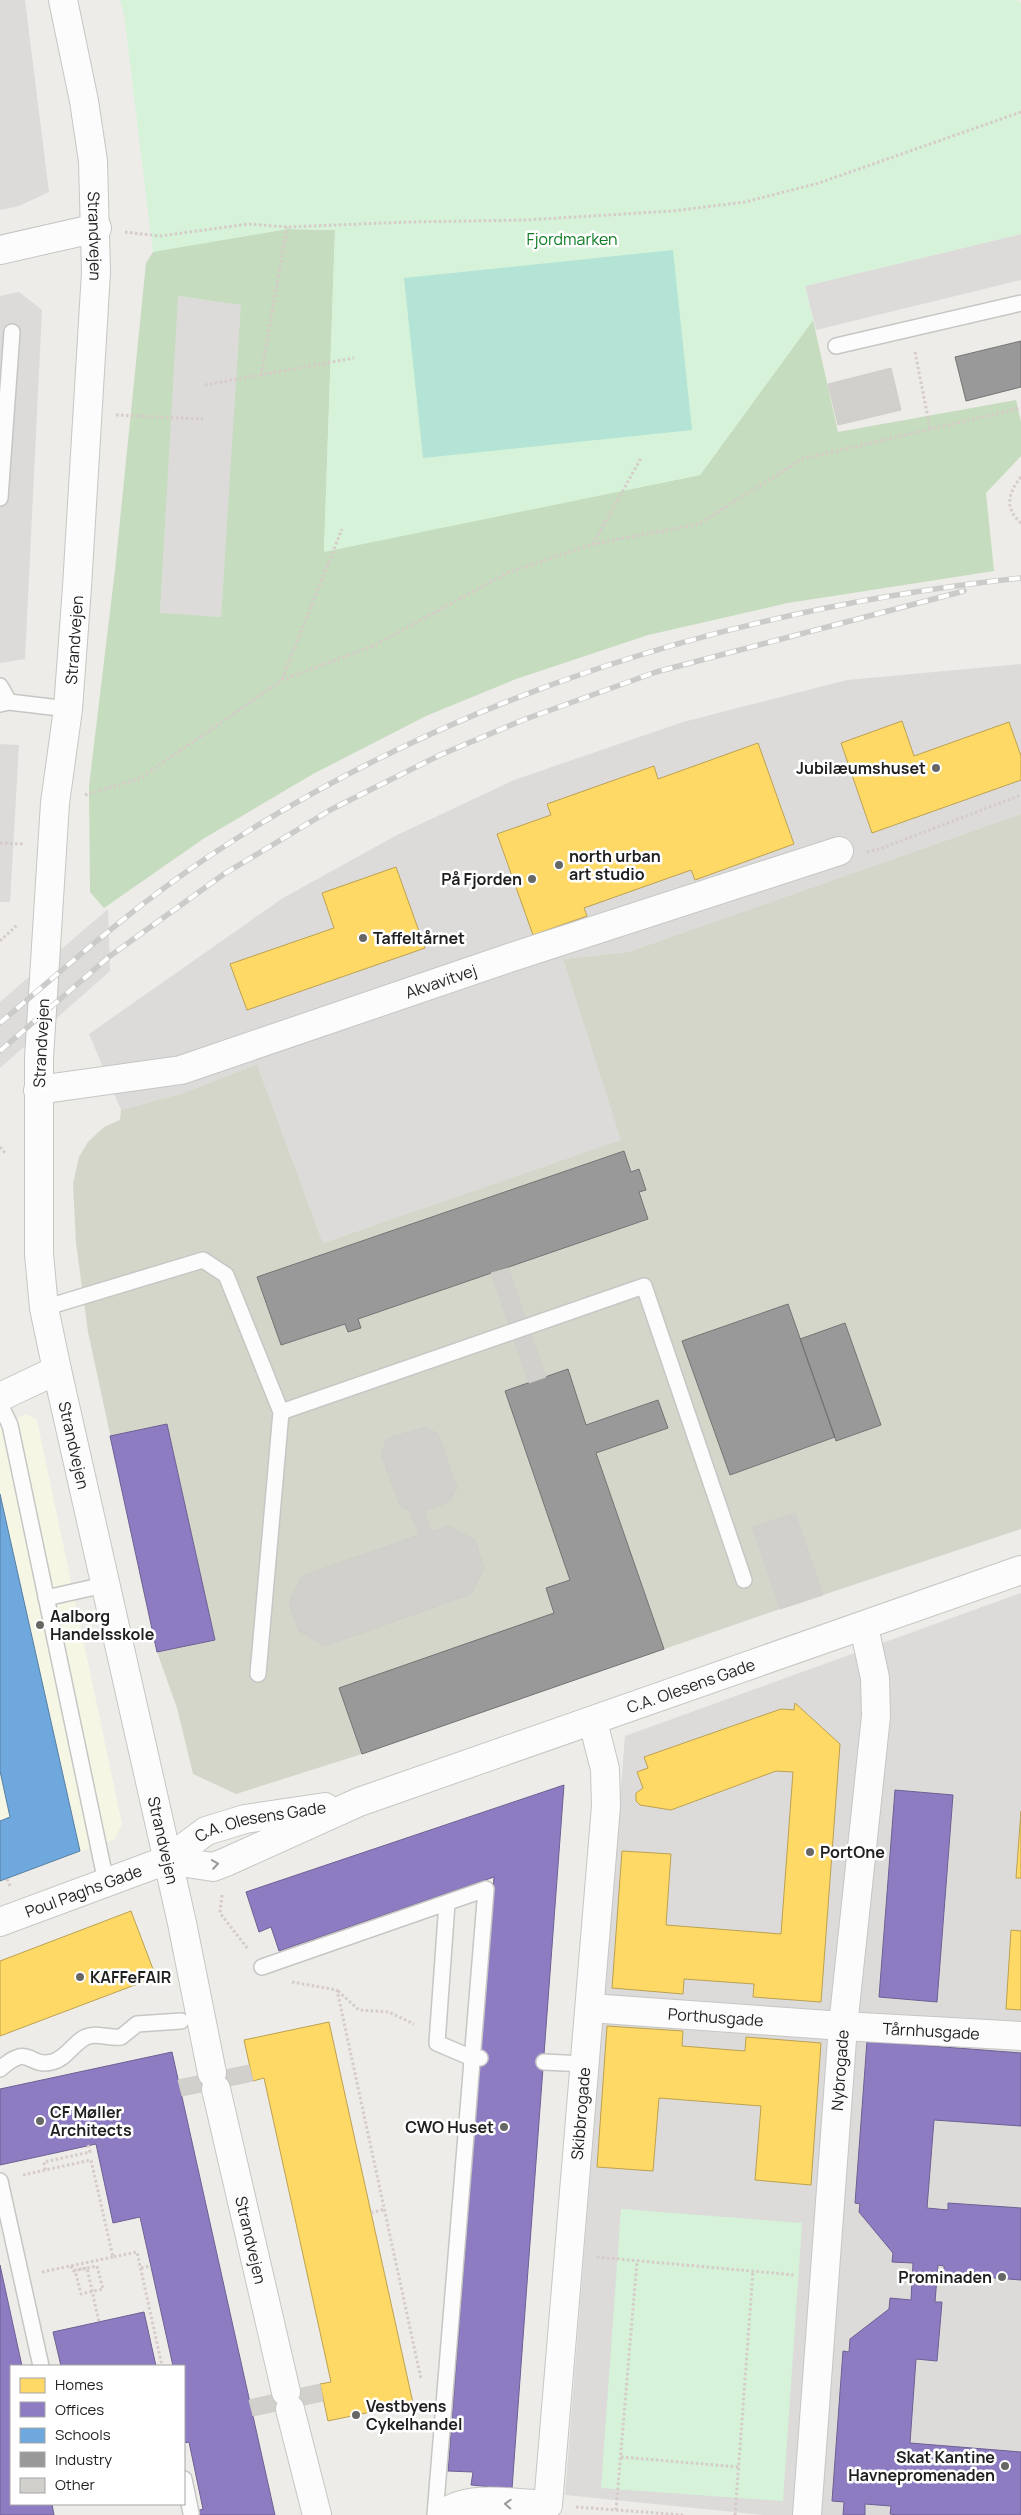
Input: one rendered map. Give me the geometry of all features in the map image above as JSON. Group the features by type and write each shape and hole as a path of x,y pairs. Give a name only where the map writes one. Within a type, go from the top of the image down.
{"street":[{"name":"Strandvejen","path":"63,0 87,119 93,161 97,228 88,414 68,709 55,803 38,1090 39,1254 44,1308 104,1585 167,1860 214,2081 288,2400 317,2515"},
{"path":"0,250 97,228"},
{"name":"Akvavitvej","path":"38,1090 181,1070 518,955 839,851"},
{"path":"0,1397 57,1370"},
{"name":"C.A. Olesens Gade","path":"167,1860 213,1867 359,1802 593,1722 1021,1570"},
{"name":"Nybrogade","path":"807,2515 843,2026 876,1716 875,1678 864,1627"},
{"name":"Skibbrogade","path":"548,2505 606,1806 605,1769 593,1722"},
{"name":"C.A. Olesens Gade","path":"167,1860 206,1831 245,1819 359,1802"},
{"name":"Poul Paghs Gade","path":"0,1922 167,1860"},
{"name":"Porthusgade","path":"590,2008 843,2026"},
{"name":"Tårnhusgade","path":"843,2026 1021,2036"},
{"path":"443,2515 450,2508 468,2502 548,2505"}],"lane":[{"path":"836,346 1021,303"},
{"path":"0,498 12,332"},
{"path":"0,686 4,703 68,709"},
{"path":"44,1308 203,1260 226,1276 281,1412 258,1674"},
{"path":"281,1412 644,1286 744,1580"},
{"path":"0,1404 10,1425 106,1882"},
{"path":"46,1598 104,1585"},
{"path":"262,1967 486,1889 476,2058 435,2515"},
{"path":"447,1903 438,2044 476,2058"},
{"path":"0,2069 14,2057 22,2056 44,2062 57,2060 85,2037 91,2035 121,2037 137,2024 181,2021"},
{"path":"544,2062 585,2064"},
{"path":"0,2181 41,2365"},
{"path":"185,2484 191,2513"}],"path":[{"path":"97,228 160,236 249,224 287,227 536,219 672,211 745,202 818,184 1021,112"},
{"path":"261,376 287,227"},
{"path":"910,329 930,428"},
{"path":"205,386 354,358"},
{"path":"55,803 141,778 282,680 373,646 507,573 593,544 699,524 802,459 1021,408"},
{"path":"88,414 203,419"},
{"path":"593,544 641,458"},
{"path":"1021,477 1011,492 1009,505 1013,515 1021,522"},
{"path":"282,680 342,529"},
{"path":"839,851 858,854 885,847 1021,795"},
{"path":"0,843 26,844"},
{"path":"0,941 22,920"},
{"path":"0,1148 6,1154"},
{"path":"226,1862 220,1913 270,1978 337,1990 359,2010 389,2012 414,2023 438,2044"},
{"path":"337,1990 423,2389"},
{"path":"45,2170 44,2162 90,2152 88,2145"},
{"path":"18,2176 91,2160 113,2257"},
{"path":"371,2212 385,2209"},
{"path":"21,2277 137,2252 162,2365"},
{"path":"569,2255 824,2278"},
{"path":"616,2510 638,2261"},
{"path":"72,2266 72,2272 81,2270 89,2268 98,2266 102,2289 95,2291 88,2293 81,2294 77,2278 76,2270 87,2268 89,2277 91,2286 93,2295 99,2322"},
{"path":"141,2268 151,2266"},
{"path":"735,2515 753,2271"},
{"path":"621,2457 739,2467"},
{"path":"548,2505 683,2515"}],"shaded area":[{"path":"0,0 25,0 49,192 19,206 0,210"},
{"path":"1021,234 1021,280 816,330 805,286"},
{"path":"19,292 42,310 25,659 0,663 0,296"},
{"path":"177,296 242,305 221,617 160,614"},
{"path":"1021,664 1021,814 628,952 563,959 622,1140 323,1243 257,1064 183,1093 121,1110 89,1034 283,898 397,835 514,780 683,722 847,680"},
{"path":"0,744 19,745 10,902 0,902"},
{"path":"1021,814 1021,1529 823,1595 795,1513 752,1527 780,1609 362,1754 236,1794 193,1774 177,1708 157,1652 88,1332 76,1243 73,1184 79,1157 88,1142 104,1127 120,1120 121,1110 183,1093 257,1064 323,1243 621,1140 563,959 628,952","holes":["787,1304 800,1339 845,1323 881,1425 837,1441 835,1437 730,1475 683,1341"]},
{"name":"Aalborg Handelsskole","path":"26,1414 37,1420 122,1824 115,1839 0,1881 0,1427"},
{"path":"1021,1593 1021,2515 765,2515 565,2495 625,1736"}],"green space":[{"name":"Fjordmarken","path":"120,0 1017,0 1021,3 1021,234 805,286 813,320 700,475 324,552 335,230 287,229 153,252 124,14"},
{"path":"287,229 335,230 324,551 700,475 813,320 838,432 1016,400 1021,422 1021,456 986,493 994,571 788,603 648,635 516,679 426,716 313,774 203,839 104,908 90,892 89,786 115,570 146,263 153,252","holes":["178,296 241,305 221,617 160,613"]},
{"path":"673,250 692,430 423,458 404,278"},
{"path":"621,2209 802,2223 783,2501 601,2488"}],"pier":[{"path":"108,909 110,971 0,1068 0,1002"}],"building: Homes":[{"name":"Jubilæumshuset","path":"902,721 914,756 1009,722 1021,756 1021,780 872,833 841,743"},
{"path":"758,743 794,844 695,880 691,870 584,908 587,916 533,935 497,834 551,815 547,804 654,766 658,779"},
{"name":"Taffeltårnet","path":"396,867 425,948 247,1010 230,964 334,928 322,893"},
{"name":"PortOne","path":"795,1703 840,1744 821,2002 753,1997 754,1984 684,1979 683,1994 612,1988 622,1851 671,1854 666,1925 781,1934 793,1772 776,1771 671,1810 640,1805 636,1801 636,1793 643,1788 637,1772 648,1768 644,1757 781,1709 794,1710"},
{"path":"1021,1811 1021,1878 1016,1878"},
{"path":"131,1911 156,1977 0,2036 0,1961"},
{"path":"1011,1930 1021,1931 1021,2010 1006,2009"},
{"path":"329,2022 413,2403 328,2421 320,2384 331,2382 264,2078 253,2081 244,2040"},
{"path":"607,2026 683,2031 682,2046 745,2051 746,2037 821,2043 811,2185 755,2180 761,2106 659,2098 653,2171 597,2167"}],"building: Offices":[{"path":"167,1424 215,1640 157,1652 110,1436"},
{"path":"564,1785 512,2489 471,2485 473,2472 448,2471 494,1877 279,1951 271,1927 259,1932 246,1892"},
{"path":"895,1790 953,1795 937,2002 879,1997"},
{"name":"Prominaden","path":"867,2041 1021,2053 1021,2126 934,2120 927,2208 948,2210 948,2203 1021,2208 1021,2280 944,2274 944,2266 938,2265 935,2302 942,2302 937,2361 916,2359 910,2443 1021,2452 1021,2515 897,2515 890,2514 891,2506 865,2504 865,2515 843,2515 844,2502 832,2501 843,2351 849,2352 850,2339 889,2309 890,2298 911,2300 913,2263 892,2262 893,2253 859,2212 860,2204 855,2203"},
{"path":"172,2052 275,2515 185,2515 203,2509 189,2442 185,2443 185,2365 173,2365 140,2217 113,2223 96,2144 0,2165 0,2089"},
{"path":"0,2265 22,2365 10,2365 10,2505 52,2505 54,2515 0,2515"},
{"path":"144,2312 156,2365 61,2365 53,2332"}],"building: Schools":[{"path":"0,1494 80,1851 0,1881 0,1821 10,1817 0,1771"}],"building: Industry":[{"path":"1021,341 1021,387 966,401 955,357"},
{"path":"624,1151 631,1172 639,1169 646,1190 639,1192 648,1219 358,1319 361,1328 348,1332 345,1324 281,1345 257,1277"},
{"path":"788,1304 835,1437 730,1475 682,1341"},
{"path":"845,1323 881,1425 836,1441 800,1339"},
{"path":"568,1369 586,1425 658,1400 668,1428 596,1453 664,1649 362,1754 339,1688 554,1613 546,1588 570,1580 505,1391"}],"building: Other":[{"path":"891,368 901,410 838,425 828,384"},
{"path":"508,1268 546,1377 529,1383 491,1273"},
{"path":"425,1427 438,1434 457,1488 449,1502 424,1511 431,1532 448,1526 475,1540 484,1568 471,1594 325,1646 299,1631 289,1603 302,1576 419,1535 410,1511 400,1506 381,1454 387,1439"},
{"path":"795,1513 823,1595 780,1609 752,1527"},
{"path":"249,2065 253,2081 182,2096 178,2080"},
{"path":"320,2384 323,2401 253,2416 249,2400"}],"railway":[{"path":"0,1023 131,913 214,853 306,797 402,747 500,704 601,668 704,637 808,612 914,592 1021,578"},
{"path":"0,1051 110,956 224,874 332,809 440,755 523,720 656,672 964,591"}],"place":[{"name":"Jubilæumshuset","path":"936,768"},
{"name":"north urban art studio","path":"559,865"},
{"name":"På Fjorden","path":"532,879"},
{"name":"Taffeltårnet","path":"363,938"},
{"name":"Aalborg Handelsskole","path":"40,1625"},
{"name":"PortOne","path":"810,1852"},
{"name":"KAFFeFAIR","path":"80,1977"},
{"name":"CF Møller Architects","path":"40,2121"},
{"name":"CWO Huset","path":"504,2127"},
{"name":"Prominaden","path":"1002,2277"},
{"name":"Vestbyens Cykelhandel","path":"356,2415"},
{"name":"Skat Kantine Havnepromenaden","path":"1005,2466"}]}
